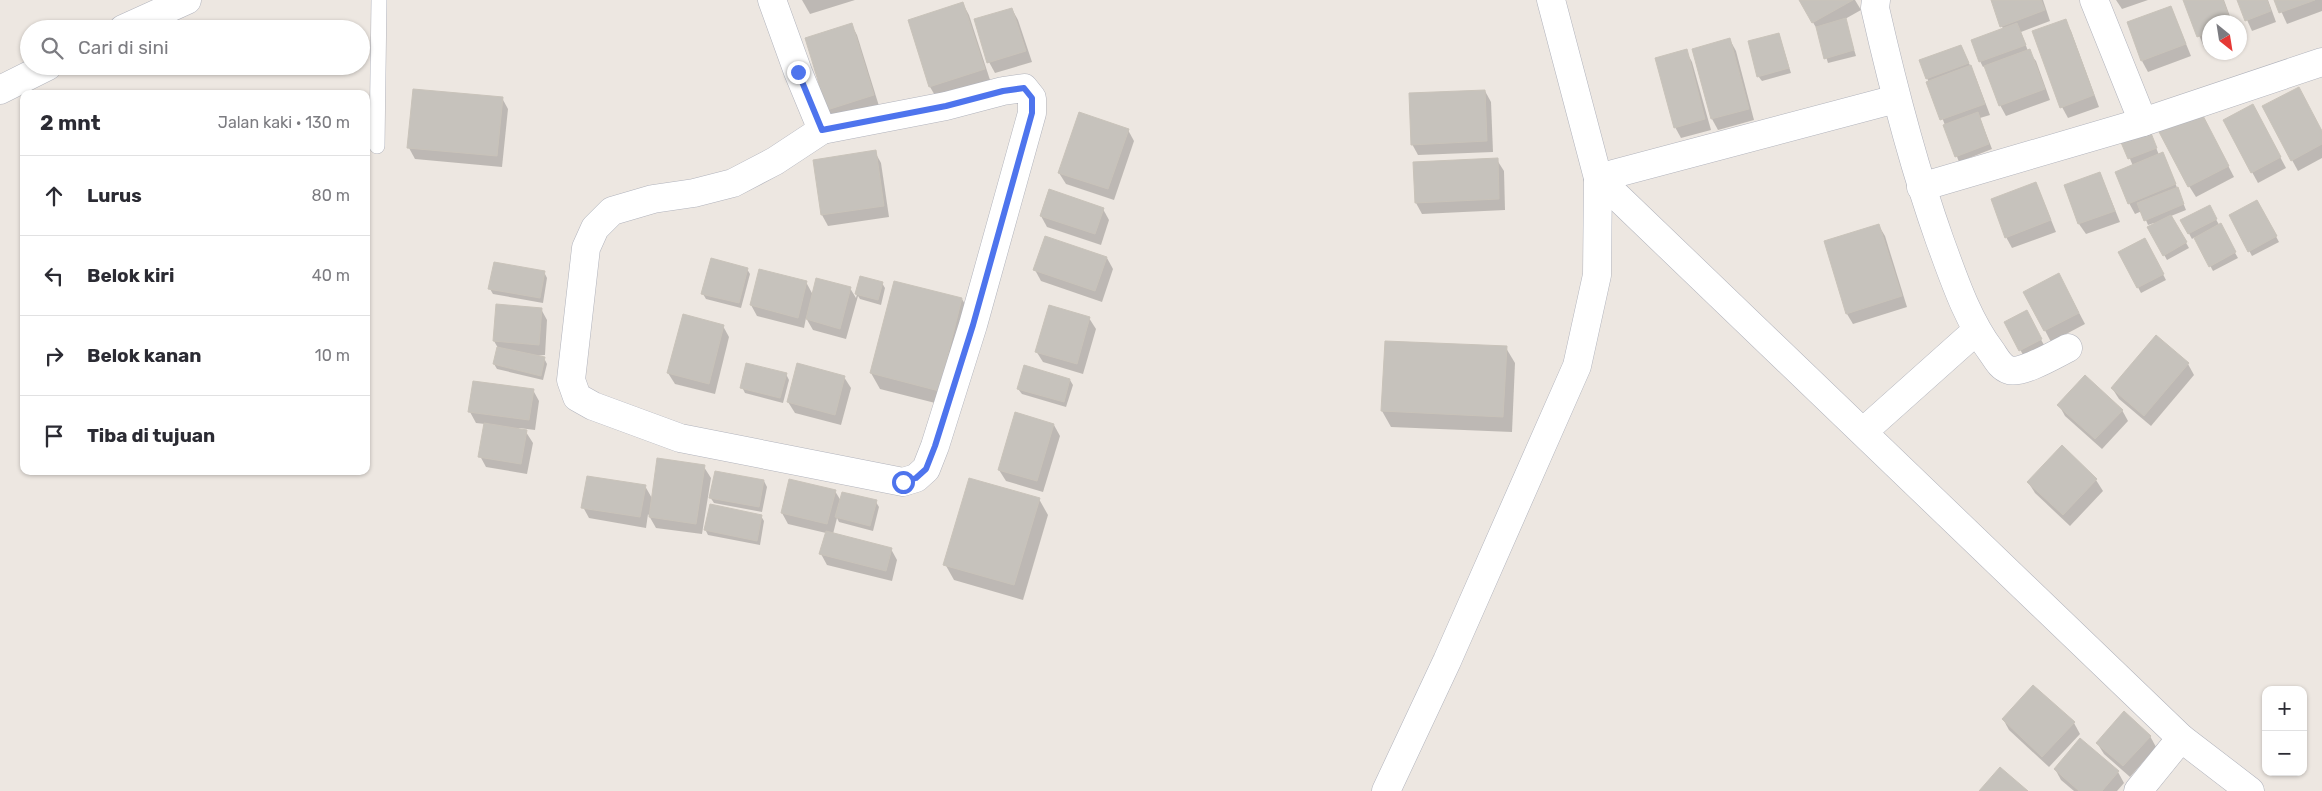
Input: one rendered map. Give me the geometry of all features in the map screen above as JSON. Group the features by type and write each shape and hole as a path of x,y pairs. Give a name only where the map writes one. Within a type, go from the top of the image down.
{"street":[{"path":"143,20 187,0"},
{"path":"772,0 798,72 822,130"},
{"path":"1386,791 1577,366 1597,275 1598,178 1551,0"},
{"path":"1876,0 1875,8 1896,99 1921,187 1950,268 1976,331 2001,365 2010,371 2020,370 2068,348"},
{"path":"2094,0 2143,122"},
{"path":"1921,187 2143,122 2322,62"},
{"path":"0,90 30,75"},
{"path":"1024,88 1032,98 1032,113 973,325 926,469 916,478 903,482 680,438 592,406 578,397 571,380 586,248 595,228 612,211 653,199 694,193 733,183 775,161 822,130 946,106 1003,91 1024,88"},
{"path":"1598,178 1896,99"},
{"path":"1598,178 1864,431 2181,738 2250,791"},
{"path":"1864,431 1976,331"},
{"path":"2138,791 2181,738"}],"lane":[{"path":"378,146 379,0"}],"building":[{"path":"1799,0 1853,0 1812,23"},
{"path":"1991,0 2041,0 2045,10 2000,27"},
{"path":"2183,0 2223,0 2228,15 2202,15 2202,35 2197,37"},
{"path":"2237,0 2267,0 2271,11 2247,20 2247,15 2243,15"},
{"path":"2274,0 2315,0 2279,13"},
{"path":"963,2 985,69 929,87 908,20"},
{"path":"2171,6 2186,44 2141,61 2127,22"},
{"path":"1012,8 1026,51 987,63 974,19"},
{"path":"1846,18 1854,50 1824,59 1816,27"},
{"path":"2066,19 2094,95 2060,108 2032,31"},
{"path":"852,23 874,95 827,110 805,38"},
{"path":"2017,23 2026,45 1979,62 1971,40"},
{"path":"1779,33 1789,68 1757,77 1748,41"},
{"path":"1730,38 1749,109 1711,119 1692,49"},
{"path":"1961,45 1969,63 1926,79 1919,60"},
{"path":"1687,49 1705,119 1674,128 1655,58"},
{"path":"2030,49 2045,89 1999,106 1984,66"},
{"path":"1971,65 1985,104 1940,120 1926,82"},
{"path":"2299,87 2322,131 2322,144 2291,161 2262,106"},
{"path":"413,89 503,97 497,156 407,148"},
{"path":"1485,90 1487,141 1411,145 1409,93"},
{"path":"2253,104 2281,157 2251,173 2223,120"},
{"path":"2199,108 2229,166 2188,187 2158,130"},
{"path":"1079,112 1129,129 1108,189 1058,173"},
{"path":"1978,112 1989,144 1955,157 1943,125"},
{"path":"2149,128 2157,148 2128,159 2120,140"},
{"path":"876,150 884,206 821,215 813,160"},
{"path":"2163,152 2176,184 2128,204 2115,172"},
{"path":"1498,158 1499,199 1415,203 1413,162"},
{"path":"2100,172 2115,211 2078,224 2064,185"},
{"path":"2036,182 2051,220 2005,238 1991,199"},
{"path":"2178,187 2184,204 2144,221 2137,203"},
{"path":"1049,189 1104,208 1095,234 1040,216"},
{"path":"2257,200 2277,236 2248,252 2229,215"},
{"path":"2210,205 2217,219 2188,234 2180,220"},
{"path":"2171,215 2187,242 2163,256 2147,227"},
{"path":"2221,223 2236,252 2209,267 2194,238"},
{"path":"1879,224 1902,296 1846,314 1824,241"},
{"path":"1045,236 1107,257 1095,291 1033,270"},
{"path":"2145,238 2164,274 2137,288 2118,252"},
{"path":"711,258 748,268 739,303 701,294"},
{"path":"494,262 545,271 540,298 488,289"},
{"path":"759,269 807,281 798,318 750,305"},
{"path":"2059,273 2079,313 2044,331 2023,292"},
{"path":"860,276 883,282 878,300 855,294"},
{"path":"816,278 851,287 840,329 806,319"},
{"path":"894,281 962,298 939,391 870,373"},
{"path":"496,304 542,308 539,345 493,341"},
{"path":"1049,305 1090,317 1077,364 1035,352"},
{"path":"2027,310 2042,339 2019,351 2004,322"},
{"path":"683,314 724,325 709,384 667,373"},
{"path":"2156,335 2189,363 2144,416 2111,388"},
{"path":"1385,341 1507,346 1503,417 1381,411"},
{"path":"497,347 545,357 541,376 493,364"},
{"path":"746,363 787,373 780,398 740,388"},
{"path":"797,363 845,376 835,415 787,402"},
{"path":"1024,365 1070,379 1064,402 1017,389"},
{"path":"2085,375 2123,410 2095,439 2057,405"},
{"path":"473,381 534,389 529,420 468,412"},
{"path":"1015,412 1054,424 1037,481 998,470"},
{"path":"484,423 527,430 521,464 478,457"},
{"path":"2062,445 2097,479 2063,515 2027,482"},
{"path":"657,458 705,465 696,524 649,517"},
{"path":"715,471 764,480 759,507 709,498"},
{"path":"587,476 646,485 640,517 581,508"},
{"path":"969,478 1040,498 1014,585 943,565"},
{"path":"789,479 836,490 827,524 781,513"},
{"path":"842,492 877,500 870,526 835,517"},
{"path":"710,504 762,515 757,541 704,530"},
{"path":"826,531 892,548 886,571 819,554"},
{"path":"2033,685 2075,722 2042,757 2002,719"},
{"path":"2124,711 2151,736 2123,766 2096,743"},
{"path":"2080,738 2119,771 2102,791 2079,791 2054,769"},
{"path":"2000,767 2028,791 1979,791"}],"route":[{"path":"798,72 822,130 946,106 1003,91 1024,88 1032,98 1032,113 973,325 935,446 926,469 916,478 903,482"}]}
